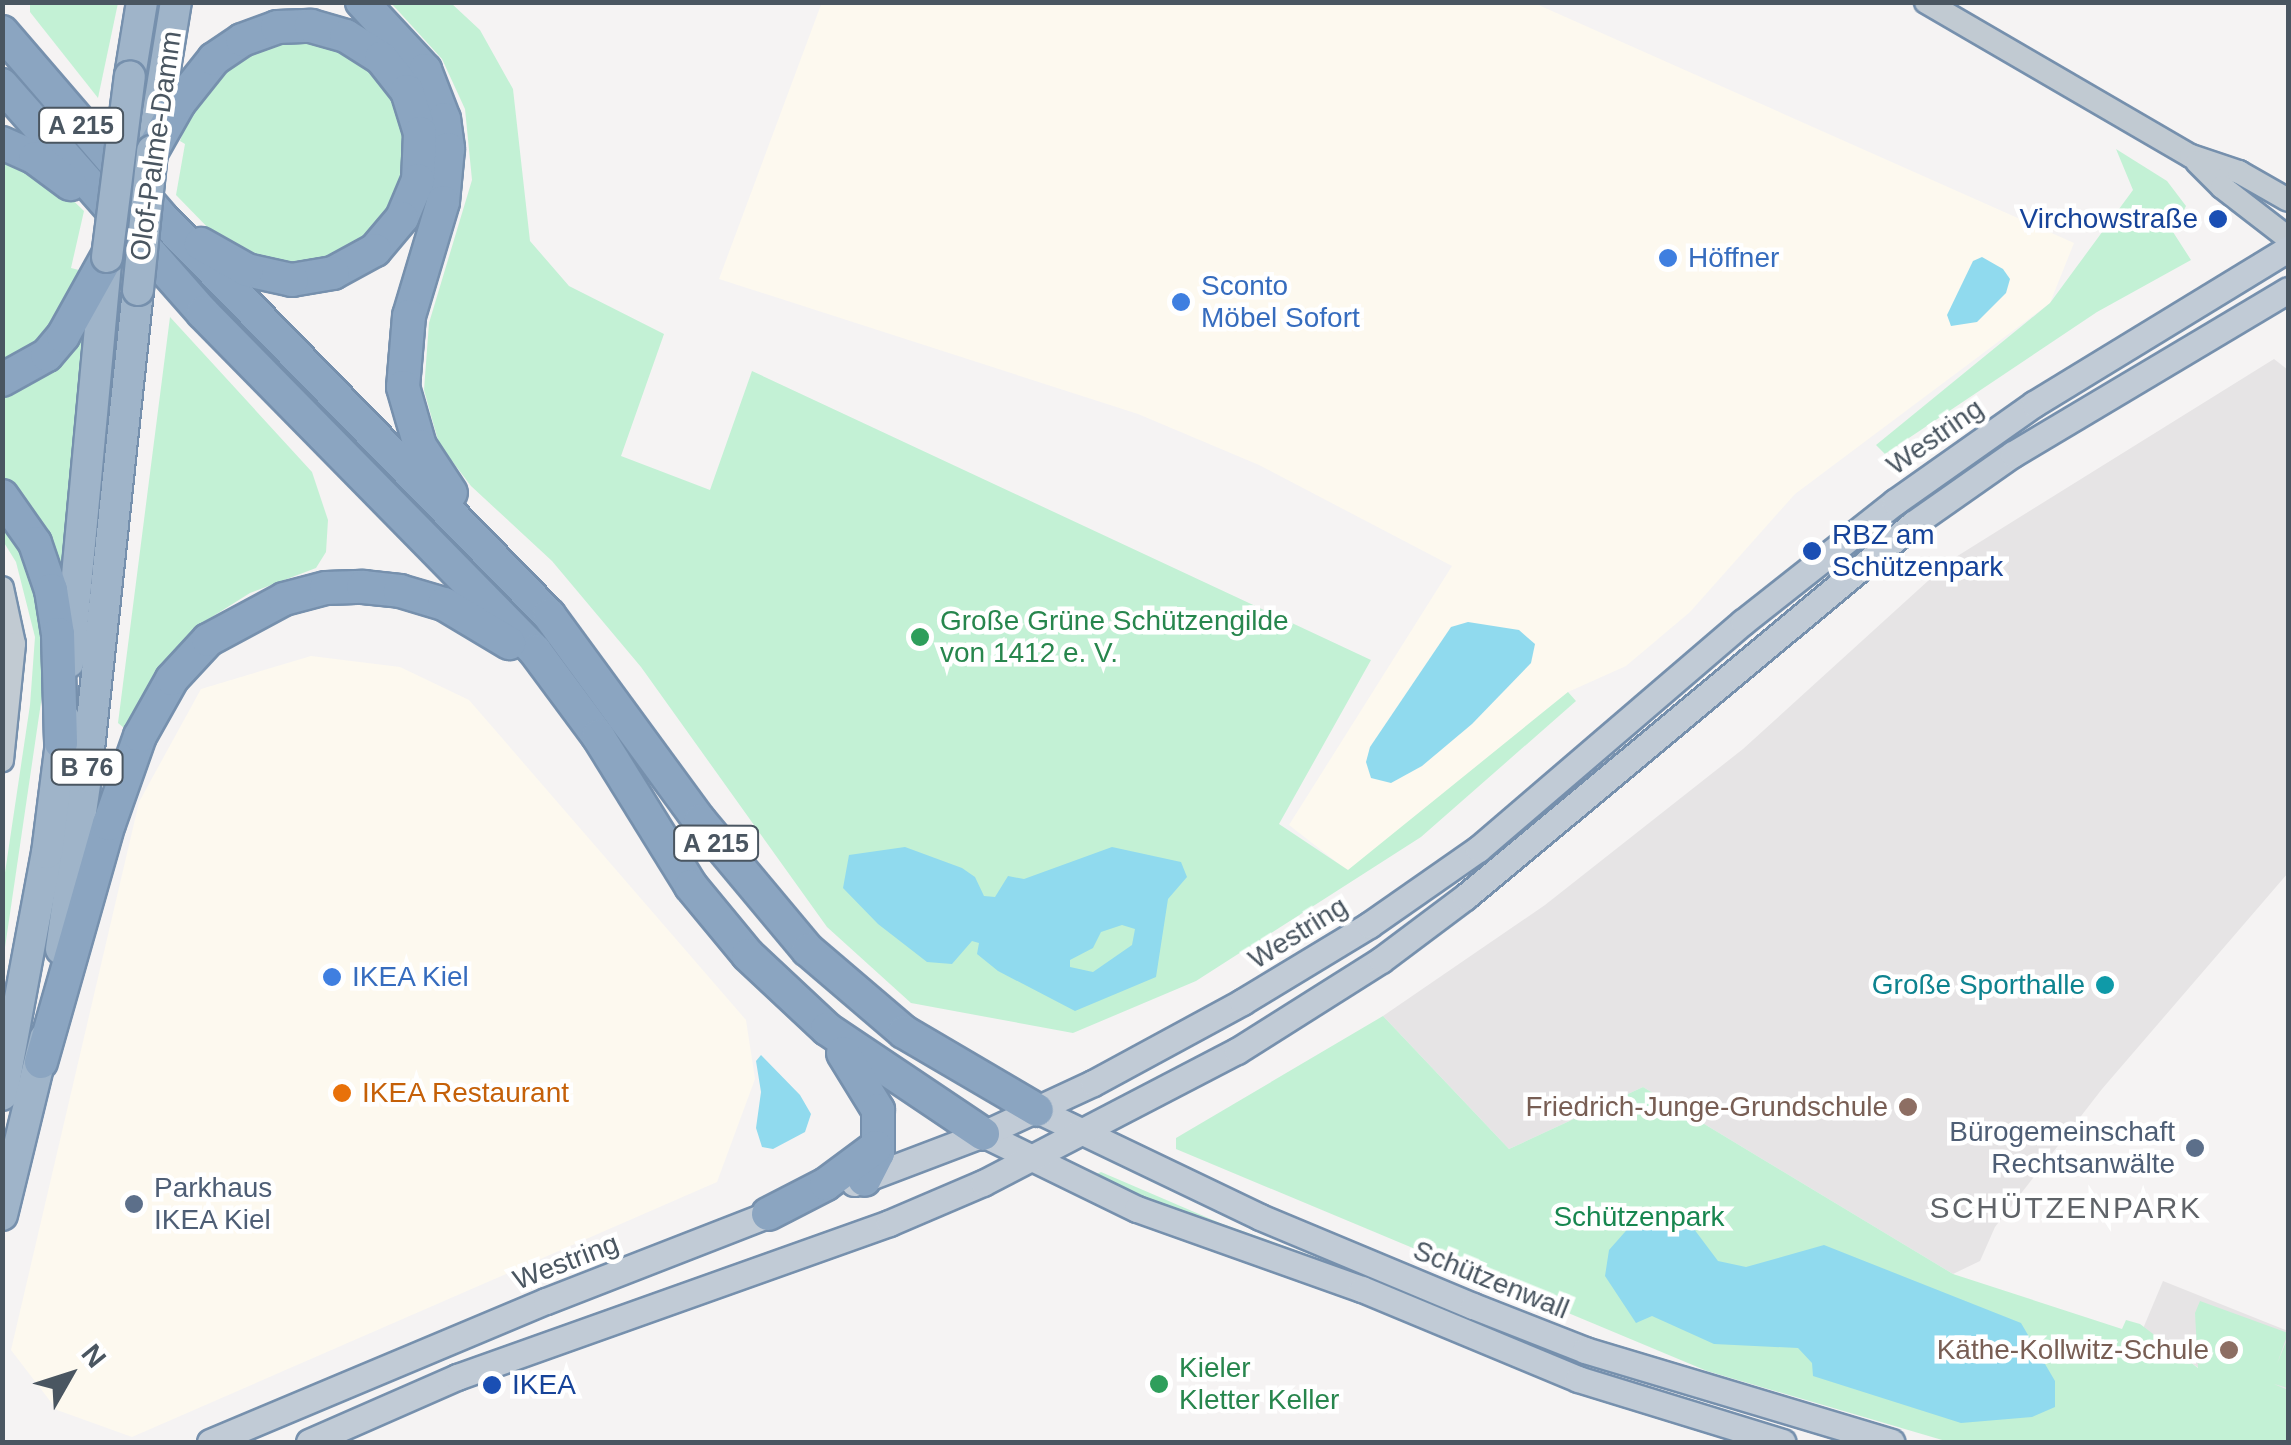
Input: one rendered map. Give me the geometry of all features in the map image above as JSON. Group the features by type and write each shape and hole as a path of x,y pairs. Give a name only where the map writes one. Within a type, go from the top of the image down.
{"highway":[{"name":"Olof-Palme-Damm","path":"107,257 142,2"},
{"name":"Olof-Palme-Damm","path":"163,114 176,2"},
{"path":"362,2 424,70 444,119 448,149 442,202 406,332 402,387 406,407 432,466 510,572"},
{"path":"152,151 163,114 199,76 228,48 276,27 311,26 364,45 396,75 416,113 421,160 412,201 389,237 355,264 315,278 292,280 247,270 161,217"},
{"name":"A 215","path":"2,32 161,217 550,615 700,821 786,927 850,990 965,1071 1037,1110"},
{"name":"A 215","path":"2,85 138,242 454,565 568,692"},
{"path":"2,143 57,173 138,242"},
{"name":"Olof-Palme-Damm","path":"40,1062 86,777 152,151"},
{"path":"2,380 47,355 63,336 107,257"},
{"name":"B 76","path":"2,1095 47,854 61,743 107,257"},
{"path":"2,496 35,543 51,590 58,634 61,743"},
{"path":"40,1062 109,824 140,736 172,680 208,640 284,598 326,588 382,588 416,594 468,615 568,692 691,886 748,954 826,1029 983,1134"},
{"path":"826,1029 875,1101 879,1144 864,1180"},
{"name":"B 76","path":"2,1215 40,1062"},
{"path":"768,1214 848,1171 879,1144"}],"main road":[{"name":"Westring","path":"210,1442 768,1214 983,1134 1037,1110 1242,1002 1446,872 1574,771 1758,610 1895,502 2034,404 2288,249"},
{"name":"Westring","path":"309,1442 458,1377 889,1223 1030,1160 1237,1051 1381,960 1517,857 1913,524 2013,454 2288,290"},
{"name":"Schützenwall","path":"1037,1110 1311,1238 1586,1350 1892,1442"},
{"name":"Schützenwall","path":"983,1134 1137,1209 1362,1289 1578,1379 1783,1442"}],"street":[{"path":"1926,2 2191,156 2238,172 2288,200"},
{"path":"2191,156 2222,187 2288,238"},
{"path":"2,588 14,644 2,760"}],"shaded area":[{"path":"822,2 1534,3 2074,243 2050,303 1795,494 1690,612 1626,666 1568,692 1348,871 1289,825 1452,566 1259,465 1138,414 719,279"},
{"path":"2274,359 2288,370 2288,873 2102,1089 1995,1227 1980,1261 1953,1274 1643,1087 1509,1149 1383,1016 1545,905 1743,749 1951,560"},
{"path":"311,656 400,667 469,700 746,1020 755,1079 717,1182 132,1437 57,1410 11,1350 139,802 201,689"},
{"name":"Käthe-Kollwitz-Schule","path":"2163,1281 2288,1331 2288,1390 2199,1368 2142,1331"}],"green space":[{"path":"30,3 118,3 98,98 30,12"},
{"path":"391,3 451,3 480,30 513,89 530,241 569,286 664,334 621,456 710,490 752,371 1371,660 1279,824 1348,870 1568,692 1576,701 1421,837 1196,981 1073,1033 911,1003 827,927 641,667 552,561 471,486 439,444 424,390 429,323 472,180 465,109 442,59"},
{"path":"325,39 386,76 414,148 380,234 317,266 268,264 214,234 176,195 185,144 180,141 194,100 258,40"},
{"path":"2116,149 2167,181 2186,206 2173,232 2191,260 2097,312 1885,454 1876,445 2050,303 2133,190"},
{"path":"2,150 53,181 84,211 71,268 79,270 53,334 2,371"},
{"path":"170,317 312,472 328,520 326,552 316,568 250,593 199,625 172,660 129,732 118,723"},
{"path":"84,322 62,582 3,484 3,387"},
{"path":"3,513 17,533 43,608 44,682 3,961 3,886 30,705 35,637 16,562 3,541"},
{"name":"Schützenpark","path":"1383,1016 1509,1149 1643,1087 1953,1274 2122,1329 2126,1320 2140,1324 2198,1368 2195,1313 2200,1301 2288,1333 2277,1364 2288,1337 2288,1388 2274,1384 2288,1390 2288,1442 1949,1442 1707,1371 1176,1149 1176,1138"},
{"path":"1101,1172 1220,1223 1438,1301 1436,1305 1109,1187 1092,1176"}],"water":[{"path":"1982,257 2003,269 2010,279 2006,293 1977,322 1951,326 1947,315 1973,261"},
{"path":"1468,622 1519,630 1535,644 1531,663 1472,724 1422,766 1391,783 1371,778 1366,762 1370,747 1451,627"},
{"path":"905,847 962,868 975,877 984,896 995,897 1008,876 1024,879 1112,847 1181,862 1187,877 1168,899 1156,977 1075,1011 998,971 977,954 979,943 972,941 952,964 927,962 878,924 843,888 849,855","holes":["1122,925 1135,929 1132,945 1093,972 1070,967 1070,960 1093,948 1101,932"]},
{"path":"761,1055 800,1095 811,1114 805,1132 773,1149 762,1147 756,1128 761,1092 756,1061"},
{"path":"1660,1211 1694,1229 1718,1261 1746,1267 1824,1245 2021,1323 2055,1381 2055,1407 2032,1417 1961,1423 1813,1376 1812,1363 1798,1348 1714,1344 1652,1316 1636,1323 1605,1276 1609,1250 1632,1224"}],"place":[{"name":"Virchowstraße","path":"2218,219"},
{"name":"Höffner","path":"1668,258"},
{"name":"Sconto Möbel Sofort","path":"1181,302"},
{"name":"RBZ am Schützenpark","path":"1812,551"},
{"name":"Große Grüne Schützengilde von 1412 e. V.","path":"920,637"},
{"name":"IKEA Kiel","path":"332,977"},
{"name":"Große Sporthalle","path":"2105,985"},
{"name":"IKEA Restaurant","path":"342,1093"},
{"name":"Friedrich-Junge-Grundschule","path":"1908,1107"},
{"name":"Bürogemeinschaft Rechtsanwälte","path":"2195,1148"},
{"name":"Parkhaus IKEA Kiel","path":"134,1204"},
{"name":"Käthe-Kollwitz-Schule","path":"2229,1350"},
{"name":"Kieler Kletter Keller","path":"1159,1384"},
{"name":"IKEA","path":"492,1385"}],"district":[{"name":"SCHÜTZENPARK","path":"2066,1208"}]}
